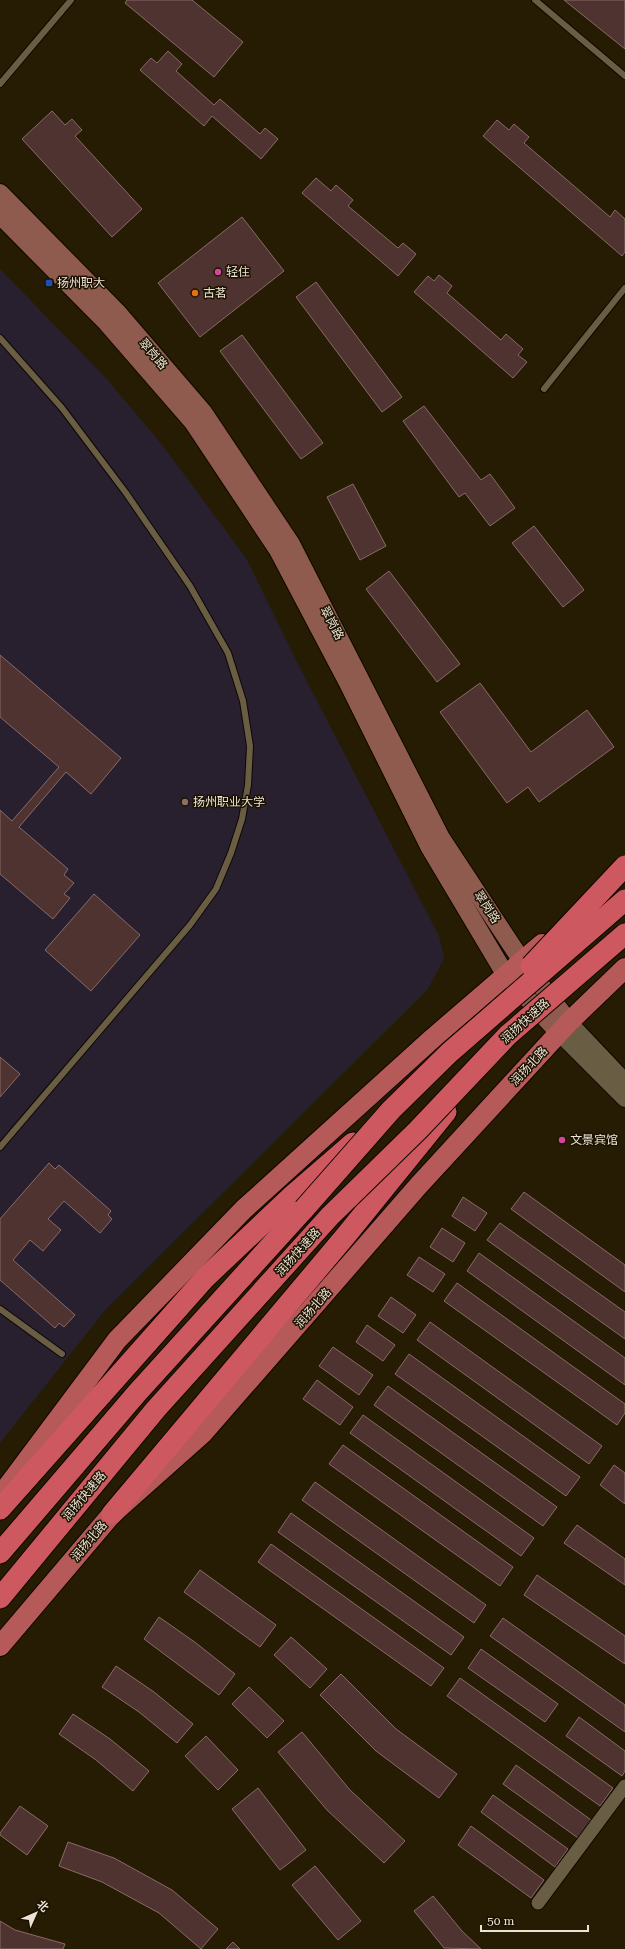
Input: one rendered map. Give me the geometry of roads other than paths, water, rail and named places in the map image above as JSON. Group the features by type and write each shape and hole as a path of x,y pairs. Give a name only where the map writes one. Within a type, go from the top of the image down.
{"highway":[{"path":"449,1053 625,866"},
{"name":"润扬快速路","path":"0,1553 299,1202 449,1053 625,900"},
{"name":"润扬快速路","path":"0,1598 156,1409 330,1216 418,1130 508,1036 625,934"},
{"path":"112,1514 348,1233 508,1036 625,951"},
{"path":"0,1509 205,1278 299,1202"}],"main road":[{"name":"翠岗路","path":"0,193 118,313 203,412 291,544 442,838 564,1027"},
{"name":"翠岗路","path":"0,216 107,323 193,422 278,550 347,681 430,848 506,974 564,1027"},
{"path":"0,1497 117,1340 244,1209 506,974 625,875"},
{"name":"润扬北路","path":"0,1646 112,1514 203,1433 419,1185 564,1027 625,968"}],"street":[{"name":"翠岗路","path":"564,1027 625,1081"},
{"name":"翠岗路","path":"564,1027 625,1099"},
{"path":"538,1903 625,1786"}],"lane":[{"path":"0,84 72,0"},
{"path":"535,0 625,76"},
{"path":"544,389 625,288"},
{"path":"0,338 62,408 126,492 190,586 228,652 243,701 250,746 248,785 242,819 231,853 216,889 190,925 0,1147"},
{"path":"0,1309 62,1354"}],"place":[{"name":"轻住","path":"218,272"},
{"name":"扬州职大","path":"49,283"},
{"name":"古茗","path":"195,293"},
{"name":"扬州职业大学","path":"185,802"},
{"name":"文景宾馆","path":"562,1140"}]}
